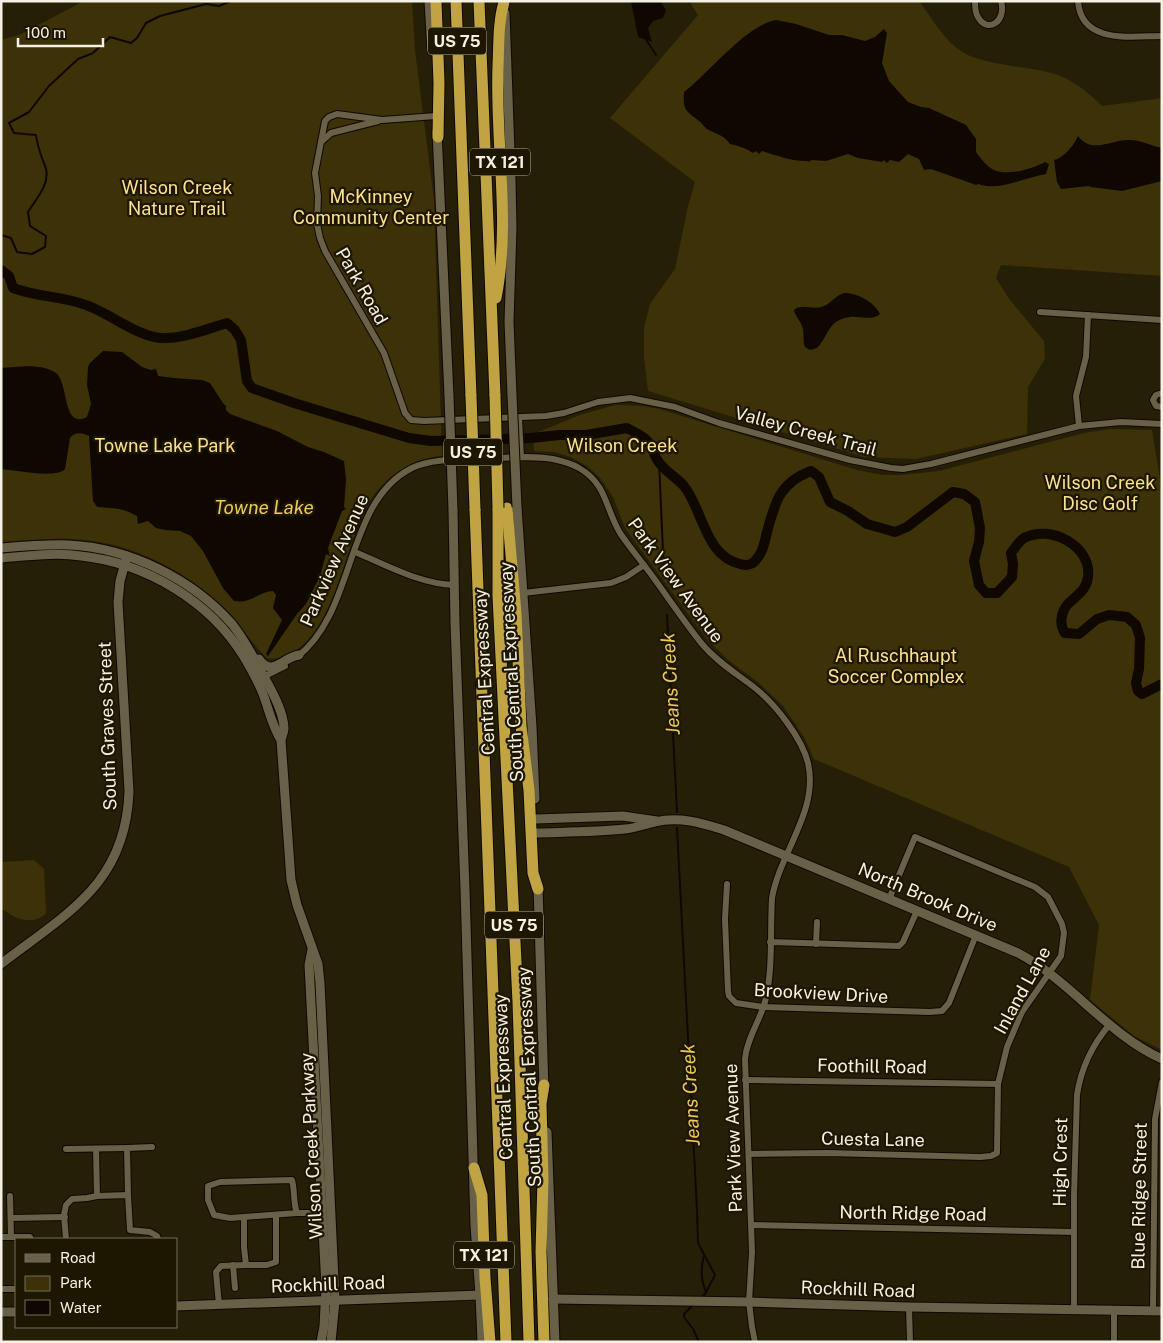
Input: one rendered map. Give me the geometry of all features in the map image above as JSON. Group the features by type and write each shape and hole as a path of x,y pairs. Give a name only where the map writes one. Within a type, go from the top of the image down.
{"highway":[{"path":"436,1 439,83 438,137"},
{"name":"Central Expressway","path":"456,1 506,1342"},
{"name":"Central Expressway","path":"479,1 496,448 507,508 498,596 518,1002 530,1342"},
{"name":"TX 121","path":"492,322 498,292 502,214 496,86 499,19 504,2"},
{"path":"507,508 516,614 521,726 529,790 533,873 538,889"},
{"path":"544,1085 541,1104 544,1179 541,1252 544,1342"},
{"name":"TX 121","path":"474,1168 482,1195 485,1278 490,1342"}],"main road":[{"name":"TX 121","path":"429,1 438,137 449,396 474,1168"},
{"name":"South Central Expressway","path":"504,2 511,189 510,322 512,395 507,508 523,593 532,727 555,1342"},
{"name":"Wilson Creek Parkway","path":"1,548 70,545 93,548 126,560 169,585 202,609 233,641 260,678 270,684 284,729 281,740 291,880 297,904 318,964 320,983 331,1342"},
{"path":"18,557 22,551 59,549 70,545"},
{"name":"Wilson Creek Parkway","path":"1,558 73,555 149,564 180,581 204,598 224,616 246,645 260,678"},
{"name":"South Graves Street","path":"1,964 78,904 94,889 111,863 123,833 127,815 129,785 118,602 120,581 126,560"},
{"path":"224,616 238,629 266,666 273,667 292,656 300,655"},
{"path":"597,817 598,831"},
{"name":"North Brook Drive","path":"536,819 634,817 657,821 683,820 704,823 1024,956 1137,1045 1162,1059"},
{"name":"North Brook Drive","path":"536,833 633,828 657,821"},
{"name":"Wilson Creek Parkway","path":"312,949 309,965 322,1212 330,1301 321,1342"},
{"path":"474,1168 475,1225 482,1342"},
{"name":"Rockhill Road","path":"178,1306 480,1295"},
{"name":"Rockhill Road","path":"553,1299 1158,1311"},
{"path":"1,1312 15,1312"}],"street":[{"path":"974,1 978,18 982,22 989,24 995,23 1002,16 1001,1"},
{"path":"1078,1 1084,19 1100,33 1116,37 1162,36"},
{"name":"Park Road","path":"436,116 382,120 347,114 337,114 329,117 325,121 315,178 318,196 317,224 320,238 325,251 384,353 407,418 416,421 444,420"},
{"path":"322,142 331,133 382,120"},
{"path":"1040,312 1162,320"},
{"path":"1079,426 1076,396 1086,357 1088,315"},
{"path":"1162,393 1156,394 1153,399 1156,406 1162,407"},
{"name":"Valley Creek Trail","path":"444,420 554,415 598,402 630,398 675,407 728,425 850,460 891,468 931,464 1079,426 1121,422 1162,424"},
{"path":"519,418 521,457"},
{"name":"Park View Avenue","path":"442,461 521,457 545,458 566,462 576,466 590,476 604,494 620,533 703,645 723,665 773,705 803,750 809,771 810,794 773,891 768,984 763,1007 747,1044 745,1059 752,1261 749,1302 755,1342"},
{"name":"Parkview Avenue","path":"260,678 283,667 300,655 316,638 327,621 371,508 384,490 396,478 411,469 425,463 442,461"},
{"path":"355,552 420,578 454,585"},
{"path":"523,593 611,583 644,565"},
{"name":"Inland Lane","path":"889,899 916,837 1035,887 1051,903 1062,924 1064,933 1060,960 1027,1004 1014,1030 1004,1057 998,1084 998,1150 996,1155"},
{"name":"Brookview Drive","path":"726,884 725,919 729,996 736,1003 763,1007 942,1011 950,1003 976,935"},
{"path":"770,942 899,946 903,942 917,911"},
{"path":"816,944 817,922"},
{"name":"High Crest","path":"1074,1310 1075,1129 1078,1082 1090,1052 1110,1024"},
{"name":"Foothill Road","path":"745,1080 998,1084"},
{"name":"Blue Ridge Street","path":"1158,1311 1155,1119 1162,1082"},
{"path":"66,1150 152,1147"},
{"path":"127,1148 130,1230 150,1232 158,1238"},
{"path":"96,1149 97,1196"},
{"name":"Cuesta Lane","path":"749,1154 828,1153 980,1157 996,1155"},
{"path":"296,1213 292,1180 220,1182 208,1186 208,1200 214,1215 230,1218 322,1212"},
{"path":"66,1238 66,1205 72,1199 128,1195"},
{"path":"10,1196 12,1237"},
{"path":"219,1305 216,1272 221,1266 266,1265 276,1262 276,1215"},
{"path":"11,1218 65,1217"},
{"path":"244,1217 246,1265"},
{"name":"North Ridge Road","path":"751,1225 1074,1232"},
{"path":"1,1237 30,1238"},
{"path":"233,1265 235,1288"},
{"path":"1,1289 15,1289"},
{"path":"909,1307 910,1342"},
{"path":"1114,1310 1114,1342"}],"green space":[{"path":"84,1 412,1 415,50 434,200 442,456 413,463 395,474 380,487 363,513 338,584 317,628 303,645 285,656 274,659 267,658 222,606 206,592 171,568 133,551 91,541 70,539 1,542 1,40 19,35"},
{"path":"689,1 919,1 947,39 958,49 977,59 1058,75 1079,86 1102,106 1162,98 1162,276 1001,265 996,278 1010,300 1044,341 1045,359 1028,387 1027,434 916,459 864,457 648,391 644,358 644,328 650,304 675,269 695,182 610,118 698,15"},
{"name":"Al Ruschhaupt Soccer Complex","path":"615,405 644,406 659,409 857,470 883,475 939,471 1084,433 1111,429 1152,430 1162,492 1162,1050 1134,1036 1090,1000 1099,925 1069,867 814,759 804,737 783,706 759,683 727,659 706,638 625,528 613,497 600,478 587,466 571,457 554,452 534,451 533,434 580,415"},
{"path":"34,860 44,869 46,914 35,920 23,920 1,908 1,862"}],"water":[{"path":"631,1 660,1 666,10 663,18 653,21 648,28 652,42 638,37"},
{"path":"776,20 796,24 829,35 842,35 865,41 875,37 884,29 887,33 882,63 889,81 908,102 929,108 966,125 976,139 976,152 993,170 1015,172 1045,162 1049,164 1046,174 1004,185 986,186 976,185 931,169 924,170 919,159 908,154 899,162 890,160 887,163 884,160 882,162 858,158 848,154 826,161 812,160 808,162 762,151 759,154 756,151 753,153 742,147 730,144 707,129 688,112 684,103 684,92 740,40 764,24"},
{"path":"1078,136 1083,142 1096,145 1130,140 1162,148 1162,181 1122,191 1089,186 1061,189 1057,182 1054,160 1068,151"},
{"path":"844,293 865,299 880,314 870,318 850,317 837,321 829,329 817,348 810,350 805,347 803,329 794,310 800,307 818,308 824,306"},
{"name":"Towne Lake","path":"103,351 122,352 142,367 151,370 156,369 158,376 202,380 210,383 230,414 277,431 308,447 344,461 346,480 344,507 346,509 342,511 328,548 330,556 326,554 320,576 306,604 268,656 266,654 282,620 273,608 276,595 273,591 245,601 234,601 223,588 203,551 191,536 180,531 156,528 148,521 138,524 137,516 127,511 97,507 93,501 89,436 82,433 70,438 65,469 60,472 44,474 1,469 1,368 36,367 56,373 60,378 67,404 73,417 79,419 87,417 91,404 87,385 88,367"}],"waterway":[{"path":"1,235 11,238 17,252 32,254 45,247 46,236 30,226 28,212 44,186 47,175 46,169 36,135 14,133 9,123 29,112 49,86 78,59 93,53 110,37 131,43 137,38 146,23 160,16 206,4 219,6 231,1"},
{"path":"645,38 656,55"},
{"name":"Wilson Creek","path":"1,270 9,276 13,288 83,304 102,312 134,330 155,337 164,338 196,333 227,323 235,330 241,340 247,381 252,388 294,403 409,438 431,441 531,438 586,435 627,428 647,441 664,469 684,486 696,507 706,531 719,552 728,559 740,564 752,564 760,554 776,503 785,488 800,476 811,471 819,477 830,502 867,524 895,532 907,527 953,492 964,494 975,502 980,528 979,542 974,561 979,585 986,593 997,593 1012,577 1013,564 1011,553 1024,538 1034,534 1046,534 1057,536 1067,541 1076,547 1083,556 1087,566 1088,577 1083,590 1067,605 1063,612 1061,623 1063,630 1065,633 1079,634 1097,619 1109,615 1127,617 1136,625 1140,638 1139,669 1136,683 1138,691 1142,694 1162,684"},
{"name":"Jeans Creek","path":"659,462 664,574"},
{"name":"Jeans Creek","path":"667,615 677,812"},
{"name":"Jeans Creek","path":"677,828 698,1243 715,1275 701,1298"},
{"path":"704,1256 702,1274 706,1292"},
{"name":"Jeans Creek","path":"694,1304 684,1314 684,1317 693,1329 699,1342"}],"park label":[{"name":"Wilson Creek Nature Trail","path":"177,197"},
{"name":"McKinney Community Center","path":"371,206"},
{"name":"Towne Lake Park","path":"165,445"},
{"name":"Wilson Creek Disc Golf","path":"1100,492"}]}
